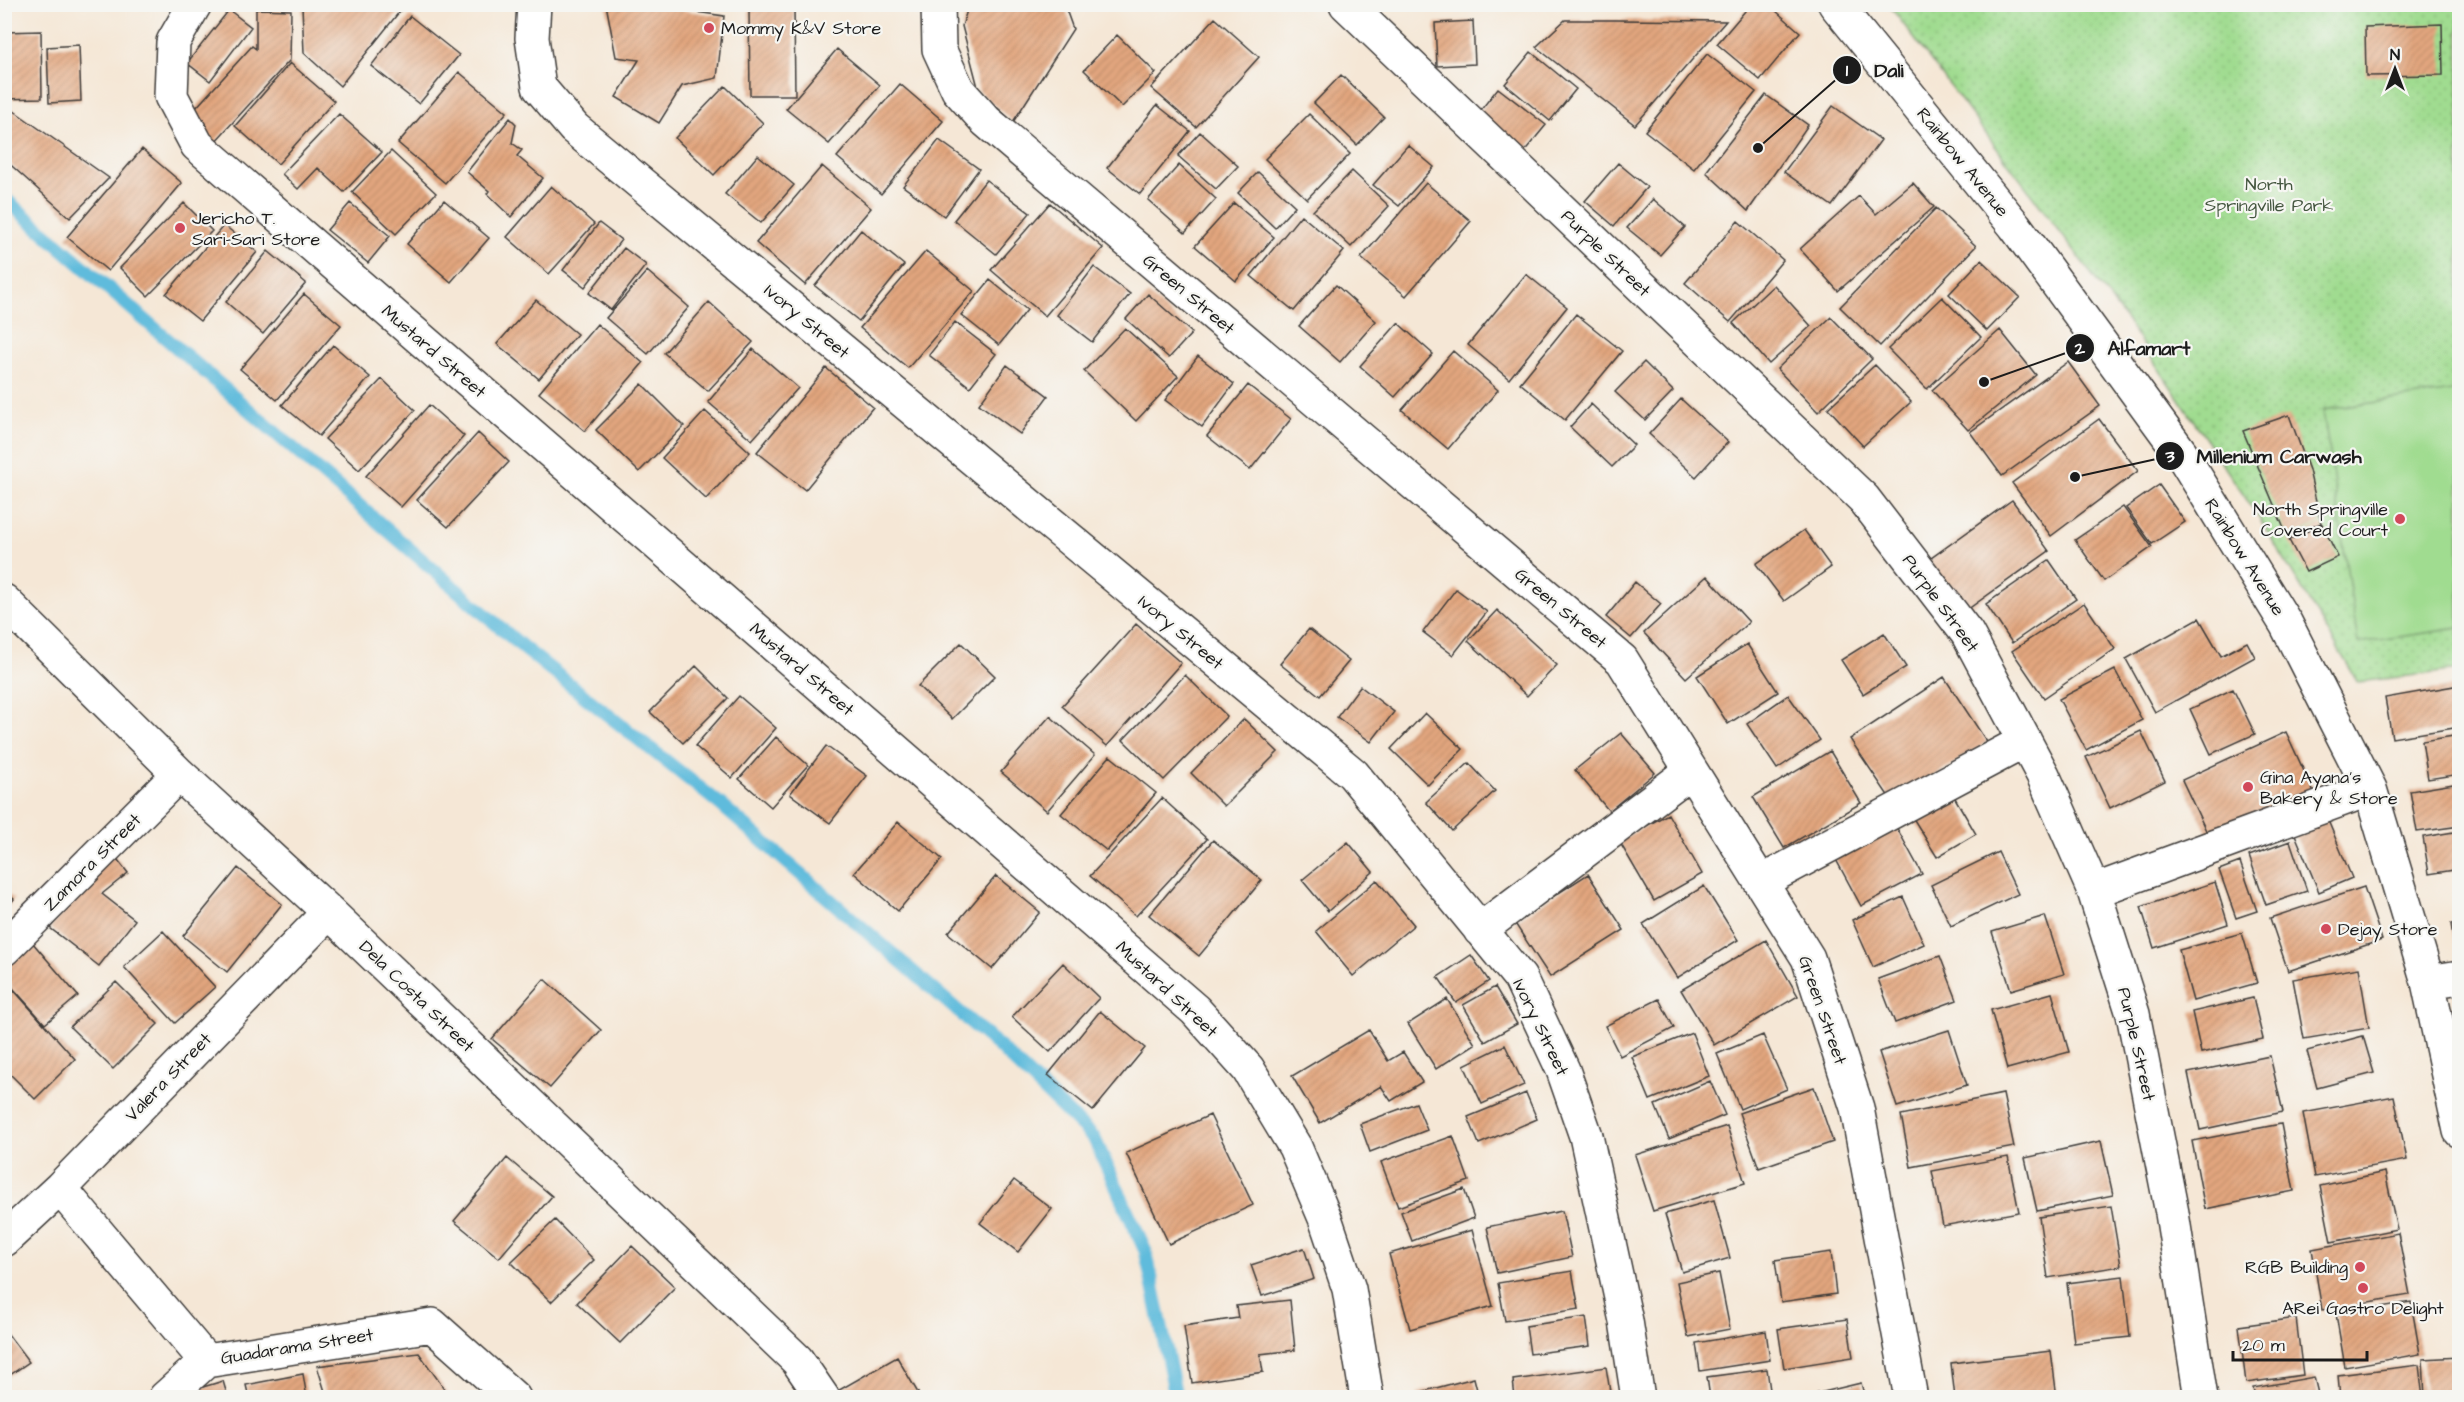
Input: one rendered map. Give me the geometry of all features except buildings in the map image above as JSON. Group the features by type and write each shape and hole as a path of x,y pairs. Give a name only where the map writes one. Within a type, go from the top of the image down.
{"street":[{"name":"Mustard Street","path":"195,4 173,42 171,96 197,145 1195,1010 1248,1069 1295,1147 1325,1218 1349,1289 1367,1398"},
{"name":"Ivory Street","path":"534,4 532,38 539,87 574,128 1353,774 1520,978 1563,1070 1582,1125 1626,1321 1638,1398"},
{"name":"Green Street","path":"938,4 939,49 958,90 986,121 1622,660 1808,958 1857,1108 1911,1398"},
{"name":"Purple Street","path":"1346,4 1864,498 1967,633 2025,741 2094,891 2133,1014 2172,1213 2201,1398"},
{"name":"Rainbow Avenue","path":"1835,4 2015,226 2181,453 2286,624 2370,789 2444,980 2460,1131"},
{"name":"Dela Costa Street","path":"9,616 329,912 797,1360 823,1398"},
{"path":"1761,882 2025,741"},
{"path":"1480,930 1691,771"},
{"name":"Zamora Street","path":"4,949 179,774"},
{"path":"2094,891 2370,789"},
{"name":"Valera Street","path":"4,1240 60,1188 329,912"},
{"name":"Guadarama Street","path":"60,1188 206,1361 432,1325 514,1398"},
{"path":"165,1398 206,1361"}],"green space":[{"name":"North Springville Park","path":"1889,5 2459,5 2459,670 2358,682 2259,518 2126,320"},
{"name":"North Springville Covered Court","path":"2459,390 2459,628 2358,643 2323,410"}],"waterway":[{"path":"4,198 525,649 720,804 996,1044 1094,1138 1146,1252 1176,1398"}],"place":[{"name":"Mommy K&V Store","path":"709,28"},
{"name":"Dali","path":"1758,148"},
{"name":"Jericho T. Sari-Sari Store","path":"180,228"},
{"name":"Alfamart","path":"1984,382"},
{"name":"Millenium Carwash","path":"2075,477"},
{"name":"North Springville Covered Court","path":"2400,519"},
{"name":"Gina Ayana's Bakery & Store","path":"2248,787"},
{"name":"Dejay Store","path":"2326,929"},
{"name":"RGB Building","path":"2360,1267"},
{"name":"ARei Gastro Delight","path":"2363,1288"}]}
